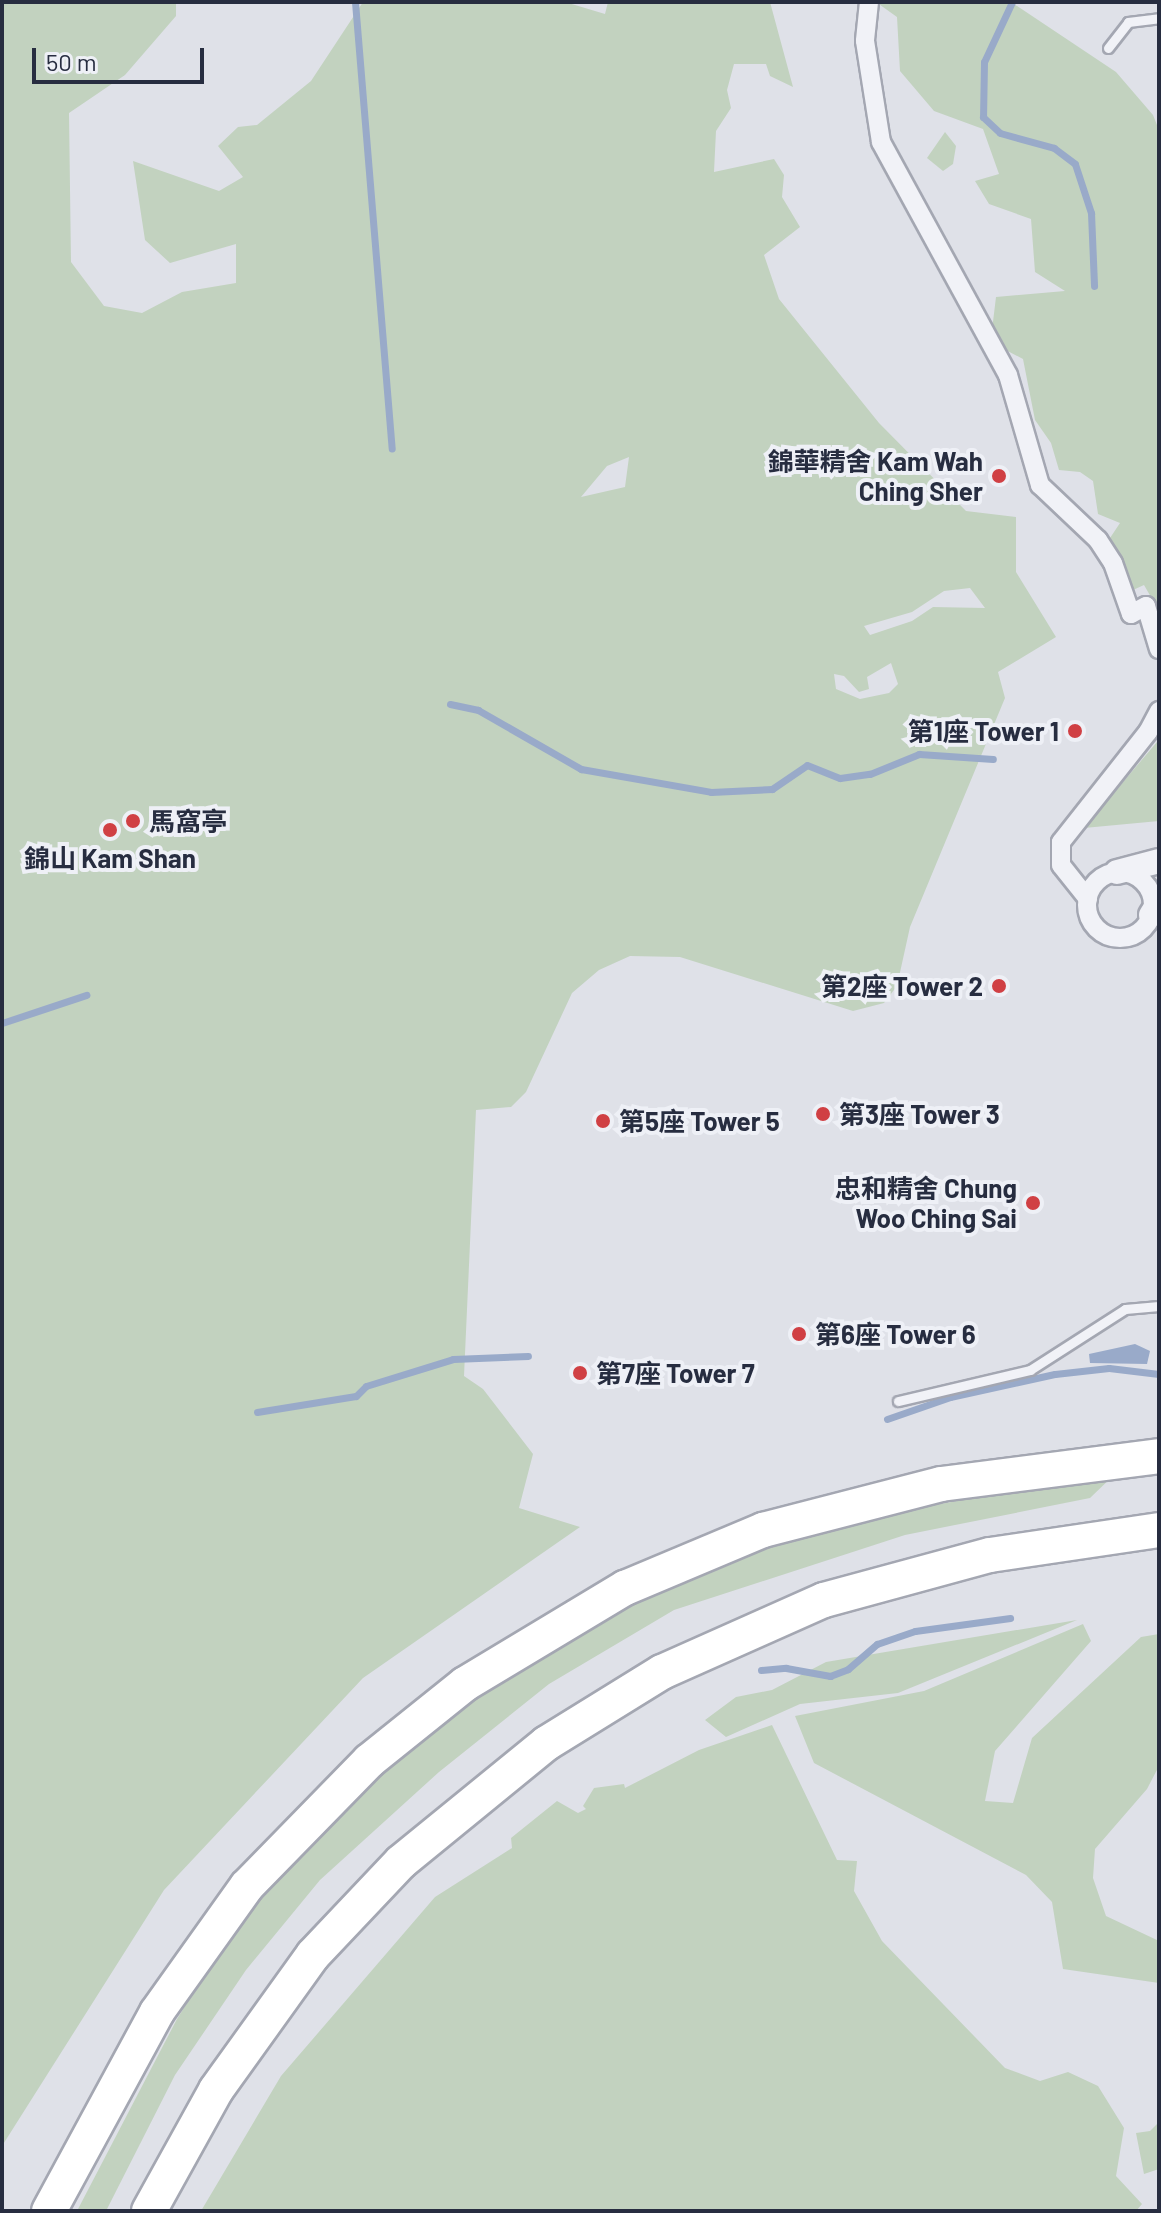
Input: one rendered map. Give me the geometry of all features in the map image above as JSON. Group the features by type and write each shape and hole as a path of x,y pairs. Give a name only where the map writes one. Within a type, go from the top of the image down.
{"highway":[{"path":"49,2211 157,2012 247,1886 369,1761 465,1684 625,1588 763,1530 941,1484 1159,1456"},
{"path":"149,2211 216,2090 313,1955 422,1843 557,1736 703,1651 824,1600 990,1555 1159,1530"}],"street":[{"path":"869,2 865,41 881,142 1008,375 1040,485 1098,540 1131,614 1146,606 1154,620 1159,649"},
{"path":"1117,872 1145,884 1155,909 1128,937 1107,935 1091,921 1088,899 1061,865 1061,842 1148,732 1159,711"},
{"path":"1088,899 1097,881 1117,872 1159,861"}],"lane":[{"path":"1108,48 1128,22 1159,18"},
{"path":"898,1401 1030,1370 1125,1309 1159,1306"}],"green space":[{"path":"2,2 176,2 176,16 125,75 69,113 71,262 104,306 142,313 182,292 236,283 236,244 170,263 145,240 133,161 219,191 243,177 218,146 238,127 257,125 311,81 363,2 565,2 605,14 608,2 770,2 793,87 770,76 766,64 734,64 727,90 731,108 716,131 714,172 774,159 784,175 782,197 800,227 764,255 779,299 879,423 966,511 1016,517 1016,572 1056,637 998,672 1005,698 910,927 897,986 884,1003 853,1011 680,957 630,956 599,970 572,993 526,1092 511,1107 476,1110 464,1376 483,1389 533,1454 519,1508 580,1527 363,1678 164,1890 2,2146","holes":["629,457 625,487 581,497 607,466","970,588 985,608 933,607 912,621 870,635 864,626 912,612 944,591","891,663 898,684 889,693 860,699 836,689 834,674 844,676 859,692 869,689 867,677"]},
{"path":"876,2 1011,2 1116,72 1153,115 1159,130 1159,611 1144,585 1133,590 1108,541 1120,523 1098,514 1093,481 1080,472 1059,470 1051,443 1035,420 1023,359 1002,348 992,330 996,297 1065,291 1035,272 1031,219 989,204 975,181 999,174 983,129 934,111 900,71 897,17"},
{"path":"945,132 956,146 953,164 943,171 927,158"},
{"path":"1159,737 1159,821 1084,828 1157,742"},
{"path":"1116,1473 1090,1498 905,1535 674,1610 549,1684 439,1772 320,1880 246,1970 175,2075 106,2211 77,2211 177,2019 237,1923 331,1820 428,1730 543,1650 645,1594 762,1545 844,1521"},
{"path":"1077,1620 898,1693 800,1704 726,1737 705,1720 736,1697 772,1690 826,1662"},
{"path":"1083,1624 1091,1641 995,1751 985,1801 1013,1803 1032,1738 1141,1637 1159,1634 1159,1766 1147,1789 1095,1849 1093,1878 1106,1916 1159,1941 1159,1983 1063,1969 1052,1902 1026,1875 814,1763 795,1716 924,1691"},
{"path":"772,1725 837,1860 857,1861 854,1891 882,1941 1005,2068 1040,2081 1068,2072 1098,2086 1124,2128 1116,2176 1142,2204 1136,2211 201,2211 281,2076 435,1897 512,1848 511,1838 557,1801 578,1813 586,1809 583,1806 594,1788 624,1784 625,1788 699,1750"},
{"path":"1159,2122 1159,2169 1144,2174 1136,2133 1150,2131"}],"water":[{"path":"1135,1344 1150,1351 1147,1364 1090,1363 1089,1354"}],"waterway":[{"path":"355,2 392,448"},
{"path":"1012,2 984,62 983,117 1000,133 1054,148 1075,164 1091,213 1094,286"},
{"path":"450,704 478,710 581,769 711,792 772,789 807,765 840,778 870,774 919,754 993,759"},
{"path":"2,1023 86,995"},
{"path":"257,1412 356,1396 366,1386 453,1359 528,1356"},
{"path":"887,1419 950,1397 1055,1374 1109,1368 1159,1374"},
{"path":"761,1670 786,1668 830,1676 848,1669 877,1644 915,1631 1010,1618"}],"place":[{"name":"錦華精舍 Kam Wah Ching Sher","path":"999,476"},
{"name":"第1座 Tower 1","path":"1075,731"},
{"name":"馬窩亭","path":"133,821"},
{"name":"錦山 Kam Shan","path":"110,830"},
{"name":"第2座 Tower 2","path":"999,986"},
{"name":"第3座 Tower 3","path":"823,1114"},
{"name":"第5座 Tower 5","path":"603,1121"},
{"name":"忠和精舍 Chung Woo Ching Sai","path":"1033,1203"},
{"name":"第6座 Tower 6","path":"799,1334"},
{"name":"第7座 Tower 7","path":"580,1373"}]}
